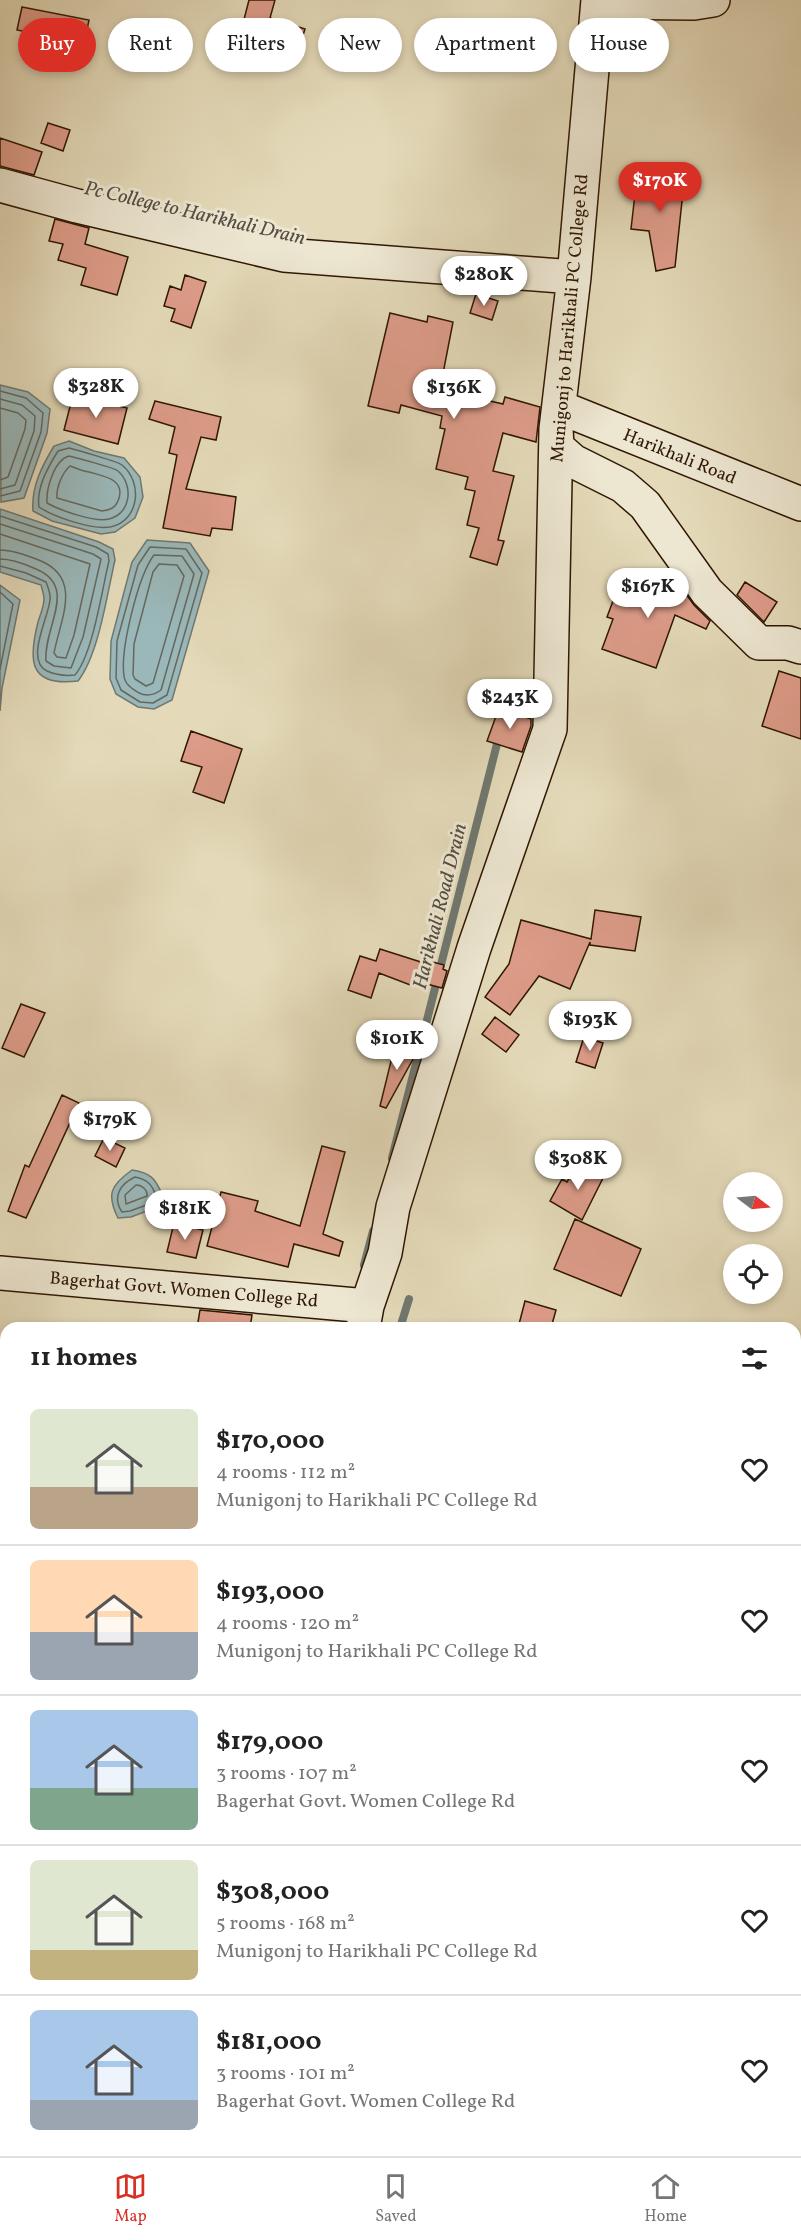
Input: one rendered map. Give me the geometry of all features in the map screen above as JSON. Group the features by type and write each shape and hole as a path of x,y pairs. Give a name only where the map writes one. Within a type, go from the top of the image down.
{"street":[{"path":"598,1 694,3 713,0"},
{"name":"Munigonj to Harikhali PC College Rd","path":"365,1317 384,1253 393,1207 474,948 550,729 557,418 574,277 598,1"},
{"path":"0,185 77,207 284,255 574,277"},
{"path":"557,418 557,447 573,460 623,486 645,505 707,592 759,643 788,643 801,646"},
{"name":"Harikhali Road","path":"557,418 801,504"},
{"name":"Bagerhat Govt. Women College Rd","path":"0,1273 365,1317"}],"water":[{"path":"0,385 28,392 50,409 47,433 24,498 1,502"},
{"path":"69,441 94,451 124,458 140,477 143,497 135,518 115,532 101,534 52,521 33,511 36,485 45,461 54,446"},
{"path":"0,509 99,542 113,549 115,560 97,640 78,681 50,680 41,675 36,668 33,649 44,599 41,585 0,572"},
{"path":"147,540 190,543 209,571 172,700 154,709 138,707 116,694 110,679 111,641 132,562"},
{"path":"0,585 20,600 2,688 0,711"},
{"path":"132,1170 152,1177 163,1196 158,1207 131,1217 118,1218 112,1202 113,1191 119,1180"}],"building":[{"path":"249,0 275,0 270,18 244,18"},
{"path":"22,7 79,18 20,18"},
{"path":"48,123 70,130 63,151 41,143"},
{"path":"0,138 42,152 34,175 0,166"},
{"path":"638,168 685,173 675,267 656,271 649,231 631,229 635,194 637,194"},
{"path":"55,219 89,228 85,244 128,257 117,295 81,285 86,268 58,260 63,244 49,241"},
{"path":"185,275 206,282 191,328 171,321 175,309 164,306 170,286 181,290"},
{"path":"476,294 498,301 492,320 470,313"},
{"path":"390,313 427,322 428,316 453,322 440,389 503,404 505,397 540,407 536,442 503,433 493,471 514,476 498,540 504,541 497,565 470,557 479,528 467,525 475,491 465,489 468,477 436,469 445,429 440,428 442,416 401,405 399,413 368,406"},
{"path":"73,395 127,408 118,444 64,430"},
{"path":"155,401 221,417 216,440 201,437 186,489 236,497 232,530 212,528 210,536 163,528 177,455 169,453 175,427 149,419"},
{"path":"642,573 683,590 710,621 706,629 675,615 656,668 602,649 613,619 607,617 619,585 633,590"},
{"path":"745,582 777,602 764,622 737,595"},
{"path":"779,671 801,678 801,739 762,726"},
{"path":"499,708 531,719 531,726 522,752 487,741"},
{"path":"191,731 242,749 224,803 193,792 202,767 181,761"},
{"path":"595,910 641,917 635,951 590,945 590,942 570,989 539,976 510,1015 485,997 509,964 521,920 591,939"},
{"path":"380,949 424,963 425,960 444,965 443,969 447,971 442,988 415,981 413,986 379,973 371,998 348,990 360,956 376,961"},
{"path":"21,1004 45,1013 24,1057 2,1048"},
{"path":"495,1017 519,1035 506,1052 482,1034"},
{"path":"584,1037 603,1043 595,1068 576,1062"},
{"path":"395,1045 419,1048 386,1108 380,1106"},
{"path":"62,1095 79,1103 26,1218 8,1211 25,1165 29,1167"},
{"path":"104,1138 125,1148 116,1167 95,1156"},
{"path":"322,1146 345,1152 323,1234 343,1242 339,1256 294,1244 288,1267 207,1246 221,1192 258,1201 255,1211 300,1226"},
{"path":"579,1161 604,1176 582,1220 550,1201 562,1179 567,1182"},
{"path":"575,1219 641,1249 621,1296 554,1269"},
{"path":"174,1223 203,1230 196,1258 167,1252"},
{"path":"525,1301 556,1310 553,1322 520,1322"},
{"path":"200,1310 252,1315 251,1322 198,1322"}],"waterway":[{"name":"Harikhali Road Drain","path":"392,1158 499,736"},
{"name":"Harikhali Road Drain","path":"364,1265 373,1231"},
{"name":"Harikhali Road Drain","path":"402,1322 409,1299"}],"water label":[{"name":"Pc College to Harikhali Drain","path":"195,212"}]}
